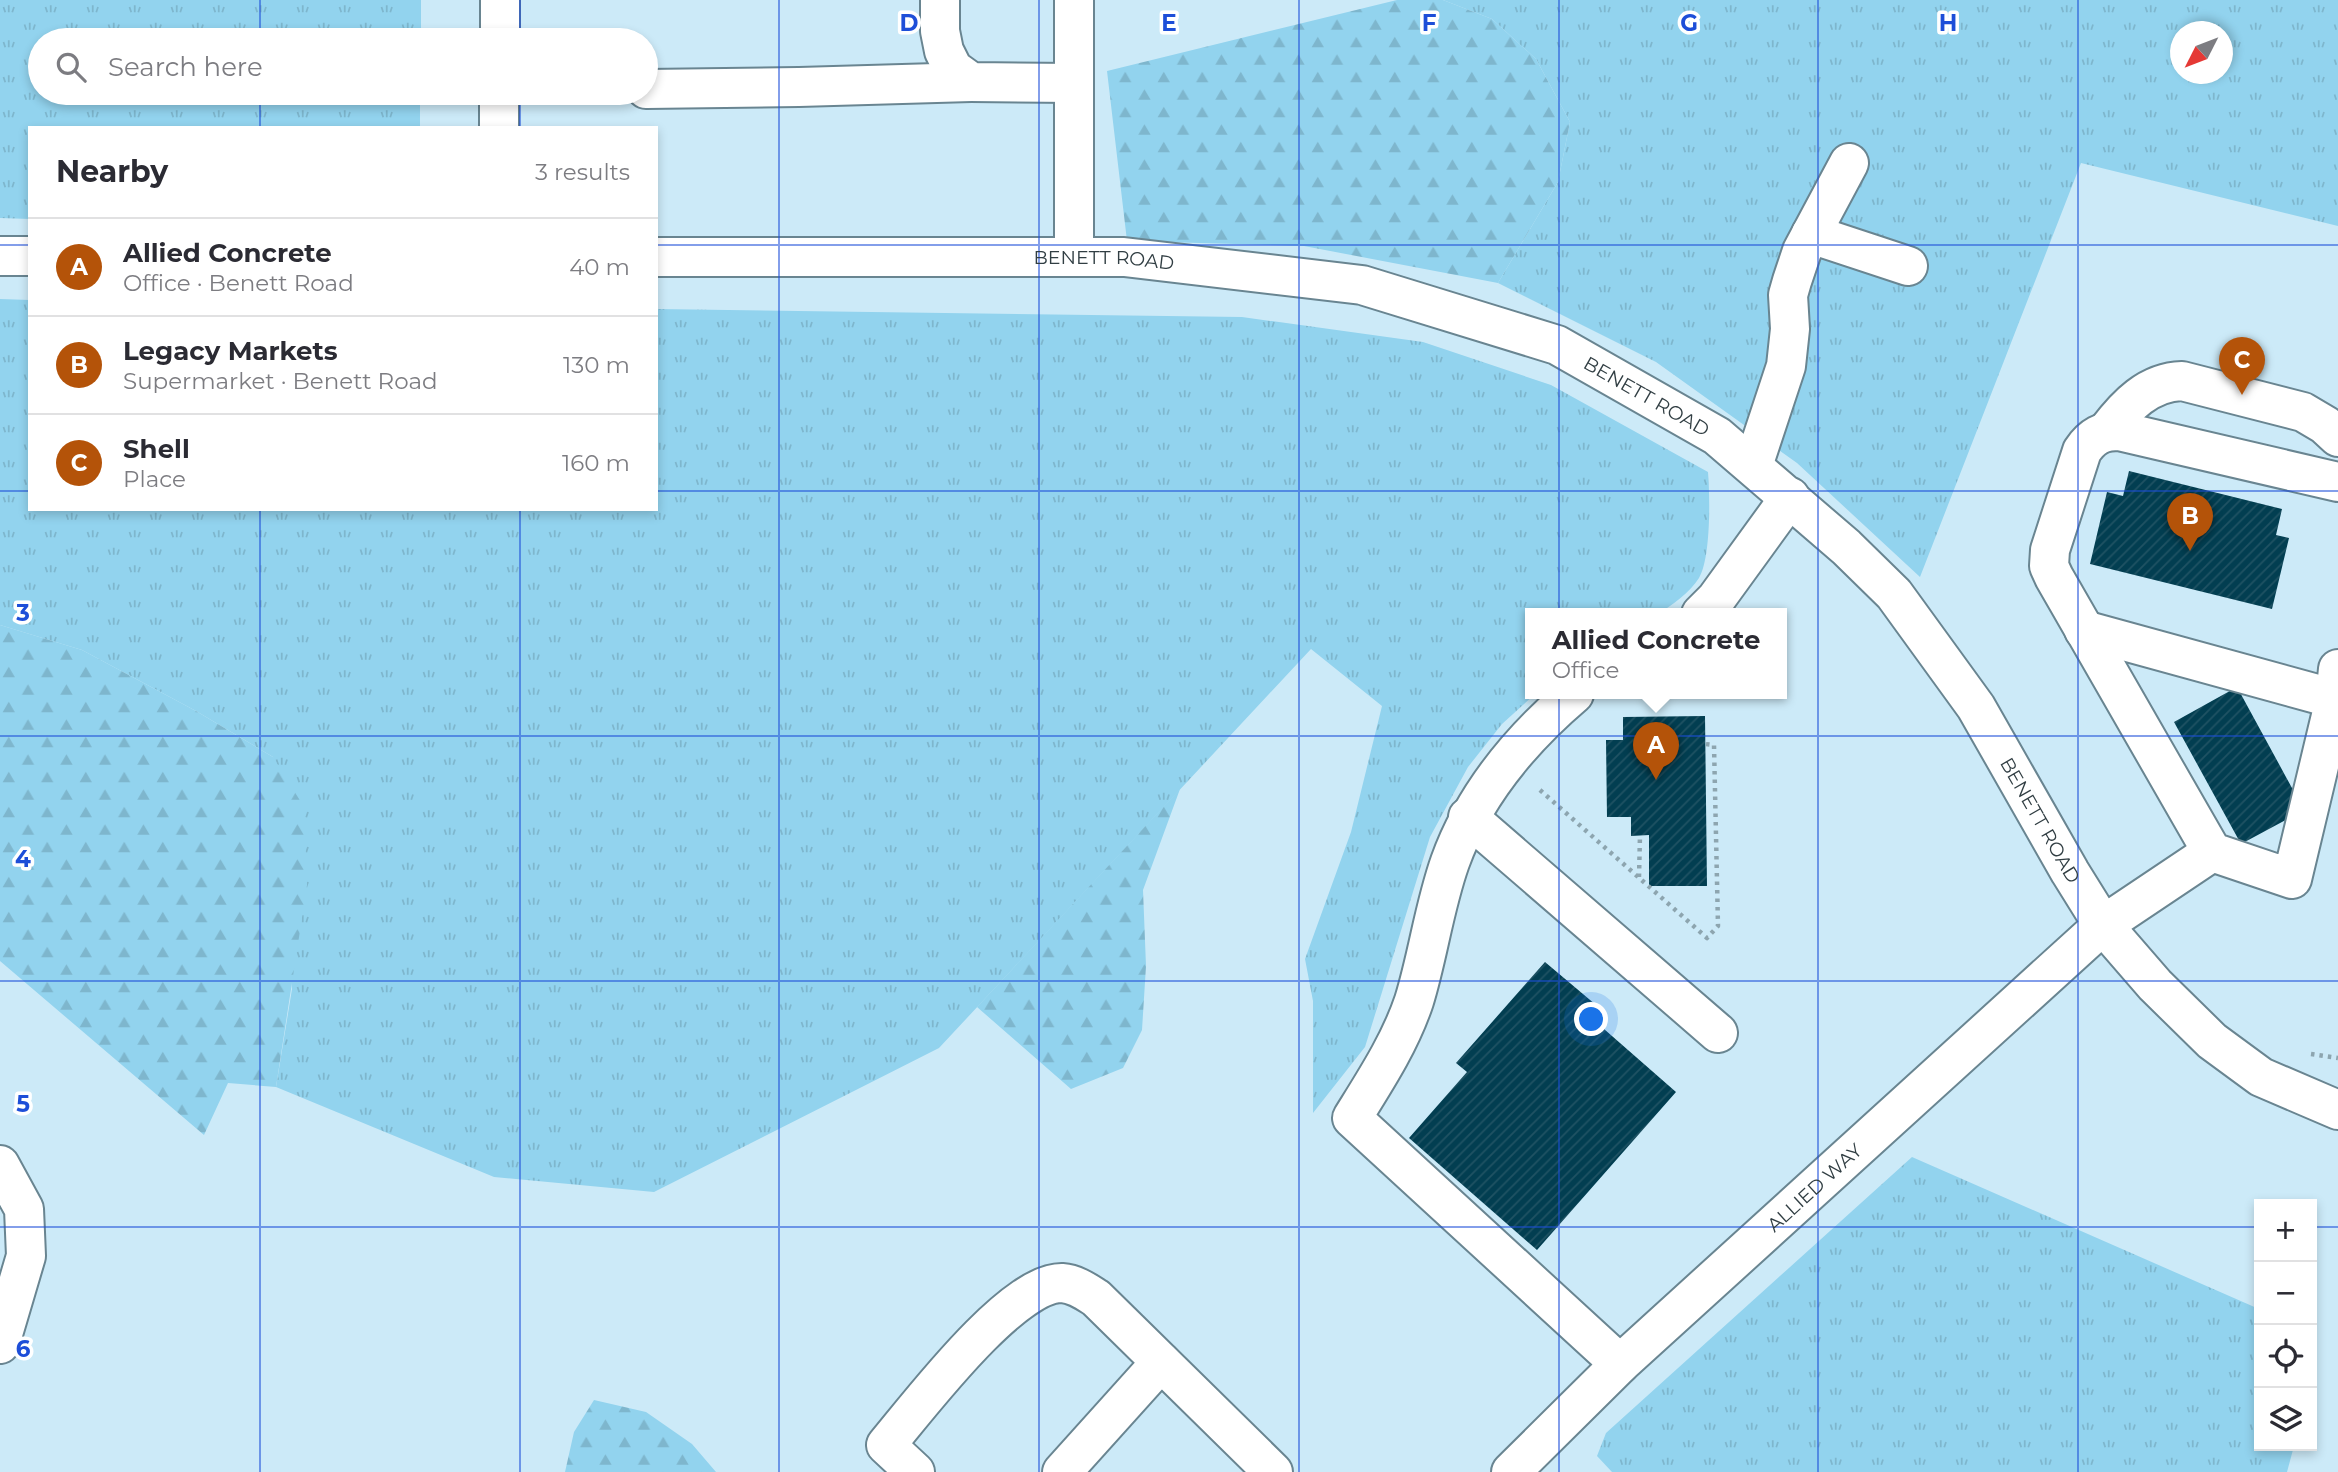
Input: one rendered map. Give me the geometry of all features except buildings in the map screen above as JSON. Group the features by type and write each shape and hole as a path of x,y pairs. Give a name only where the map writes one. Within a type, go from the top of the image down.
{"street":[{"path":"500,0 500,28"},
{"path":"940,0 940,31 944,51 953,69 971,82"},
{"path":"1074,0 1074,257"},
{"path":"658,89 971,82 1074,83"},
{"path":"499,105 499,126"},
{"path":"1753,466 1786,366 1790,337 1788,295 1802,251 1849,163"},
{"path":"1811,234 1908,266"},
{"path":"0,256 28,256"},
{"name":"BENETT ROAD","path":"658,257 1124,257 1362,285 1558,345 1717,436 1790,496 1894,594 1976,707 2103,925 2155,985 2212,1041 2261,1077 2338,1110"},
{"path":"2084,630 2337,684 2292,879 2212,852 2084,630 2054,577 2049,566 2050,550 2082,451 2088,441 2107,431 2133,400 2163,384 2182,381 2303,412 2325,425 2338,437"},
{"path":"2107,431 2119,431 2338,482"},
{"path":"1707,608 1790,496"},
{"path":"1568,699 1515,752 1487,787 1468,817 1449,864 1413,1002 1398,1039 1352,1118 1620,1364"},
{"path":"1468,817 1718,1033"},
{"name":"ALLIED WAY","path":"1530,1466 1620,1364 2103,925 2212,852"},
{"path":"0,1165 24,1209 26,1256 0,1344"},
{"path":"915,1472 886,1446 987,1328 1014,1304 1038,1290 1060,1283 1077,1286 1096,1298 1273,1472"},
{"path":"1062,1472 1161,1362"}],"path":[{"path":"1540,790 1707,938 1718,926 1714,745 1705,744"},
{"path":"1639,877 1640,835"}],"green space":[{"path":"0,0 421,0 421,28 28,28 28,105 420,105 420,126 28,126 28,219 0,218"},
{"path":"1397,0 1443,0 1492,19 1536,59 1570,122 1558,182 1498,283 1304,246 1127,241 1107,71"},
{"path":"1443,0 2338,0 2338,226 2081,163 1920,577 1797,463 1656,362 1498,283 1558,182 1570,122 1536,59 1492,19"},
{"path":"0,299 28,300 28,511 658,511 658,309 1242,317 1423,342 1551,385 1708,472 1708,542 1703,569 1695,583 1669,607 1525,608 1525,699 1530,699 1502,724 1468,767 1430,837 1365,1047 1313,1113 1313,1001 1305,959 1351,832 1382,706 1311,649 939,1048 654,1192 494,1177 276,1087 292,989 273,757 196,711 82,650 0,625"},
{"path":"0,625 82,650 196,711 273,757 304,807 307,885 276,1087 228,1083 204,1135 0,961"},
{"path":"1180,789 1143,890 1146,966 1142,1030 1123,1068 1071,1089 977,1007"},
{"path":"1912,1157 2254,1307 2254,1451 2293,1451 2287,1472 1612,1472 1597,1456 1606,1433"},
{"path":"594,1400 646,1412 692,1444 716,1472 565,1472 574,1432"}],"place":[{"name":"Shell","path":"2242,395"},
{"name":"Legacy Markets","path":"2190,551"},
{"name":"Allied Concrete","path":"1656,780"}]}
